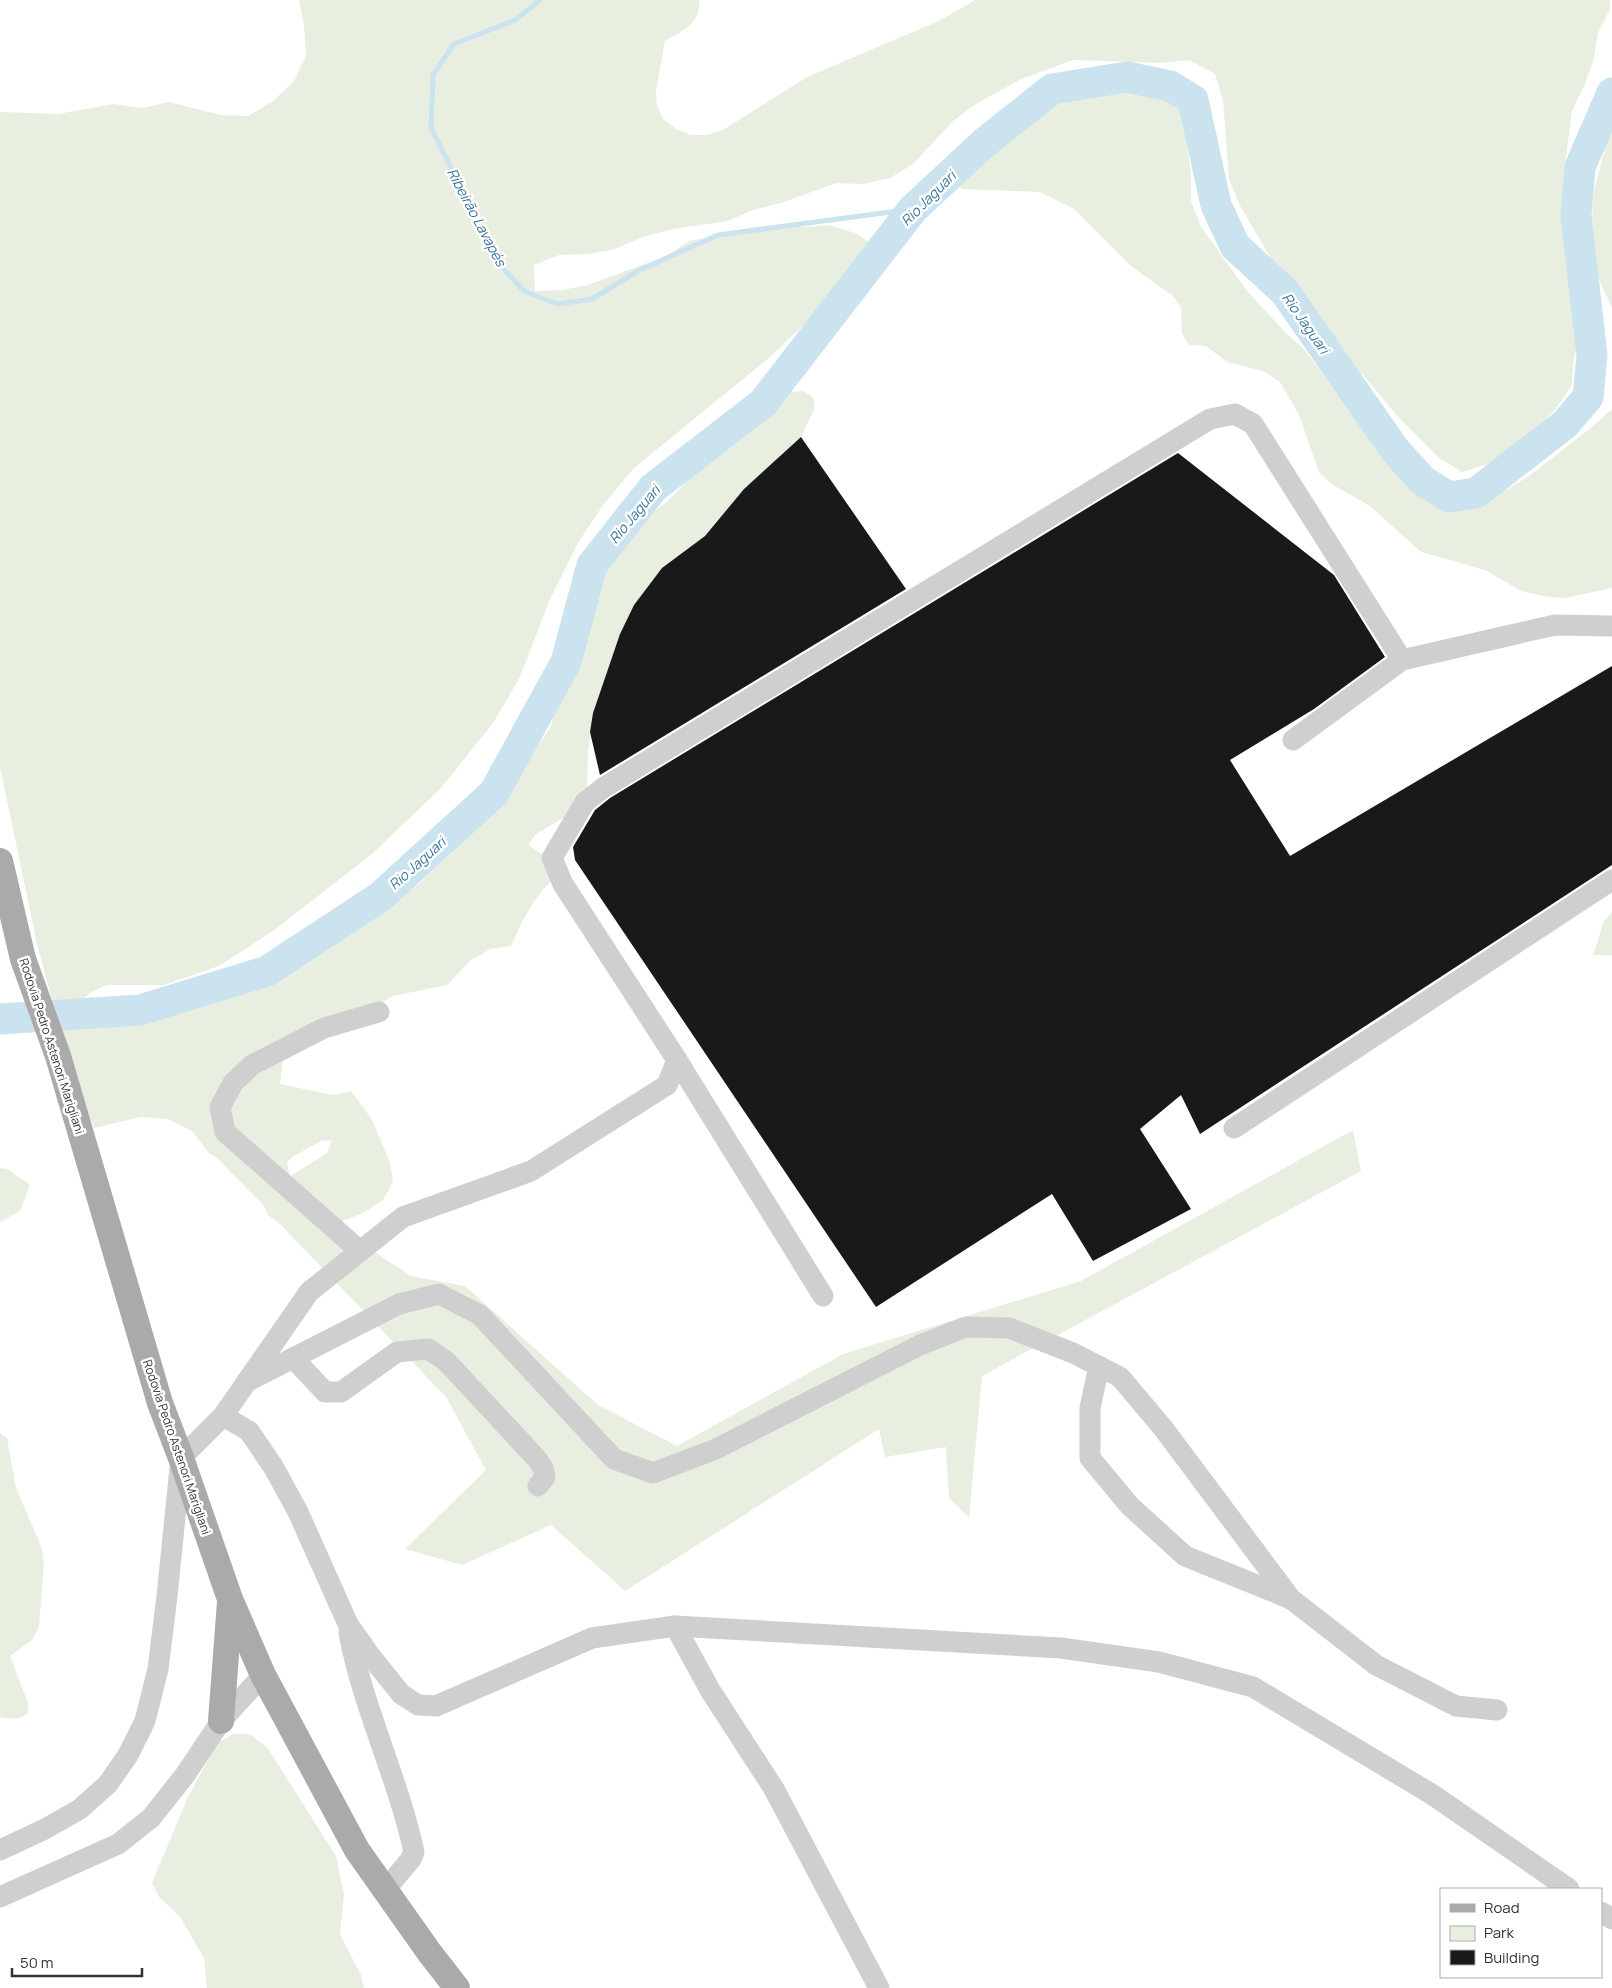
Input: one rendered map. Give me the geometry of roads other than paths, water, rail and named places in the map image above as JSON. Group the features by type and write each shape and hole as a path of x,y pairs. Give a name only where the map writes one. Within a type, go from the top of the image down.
{"main road":[{"name":"Rodovia Pedro Astenori Marigliani","path":"0,860 23,959 58,1056 160,1403 230,1599 263,1676 357,1850 429,1952 457,1988"},
{"path":"221,1722 230,1599"}],"street":[{"path":"823,1296 677,1060 563,884 552,858 585,802 603,788 1210,418 1235,414 1253,424 1402,660"},
{"path":"1293,740 1402,660 1555,625 1612,626"},
{"path":"1234,1128 1612,880"},
{"path":"360,1251 225,1132 220,1107 233,1083 252,1065 324,1028 379,1012"},
{"path":"0,1850 45,1829 80,1809 108,1784 128,1756 145,1721 158,1669 181,1458 223,1416 309,1292 403,1217 531,1171 667,1085 677,1060"},
{"path":"246,1382 399,1304 439,1294 480,1315 614,1459 653,1473 716,1450 920,1345 966,1327 1009,1328 1073,1353 1120,1377 1163,1428 1291,1600"},
{"path":"293,1358 325,1392 341,1392 397,1352 428,1349 446,1361 537,1459 543,1468 545,1477 538,1486"},
{"path":"1099,1366 1090,1408 1090,1458 1130,1506 1185,1556 1291,1600 1376,1665 1456,1706 1497,1710"},
{"path":"223,1416 249,1432 274,1468 298,1512 348,1624 369,1654 402,1694 418,1705 436,1706 592,1638 675,1626 1061,1648 1159,1662 1253,1687 1432,1795 1567,1888"},
{"path":"348,1624 361,1684 391,1771 414,1852 412,1859 385,1890"},
{"path":"675,1626 710,1690 774,1789 879,1988"},
{"path":"0,1897 118,1844 151,1818 185,1775 221,1722 263,1676"}],"waterway":[{"name":"Ribeirão Lavapés","path":"540,0 515,20 454,44 433,75 431,128 499,264 524,291 557,304 592,299 638,271 718,235 913,209"},
{"name":"Rio Jaguari","path":"0,1019 140,1010 267,971 380,897 494,793 566,662 592,565 653,488 763,403 913,209 984,143 1052,89 1127,77 1170,86 1193,100 1216,205 1235,246 1285,292 1395,450 1423,481 1449,497 1476,493 1565,424 1588,397 1592,355 1576,216 1580,167 1612,93"}]}
